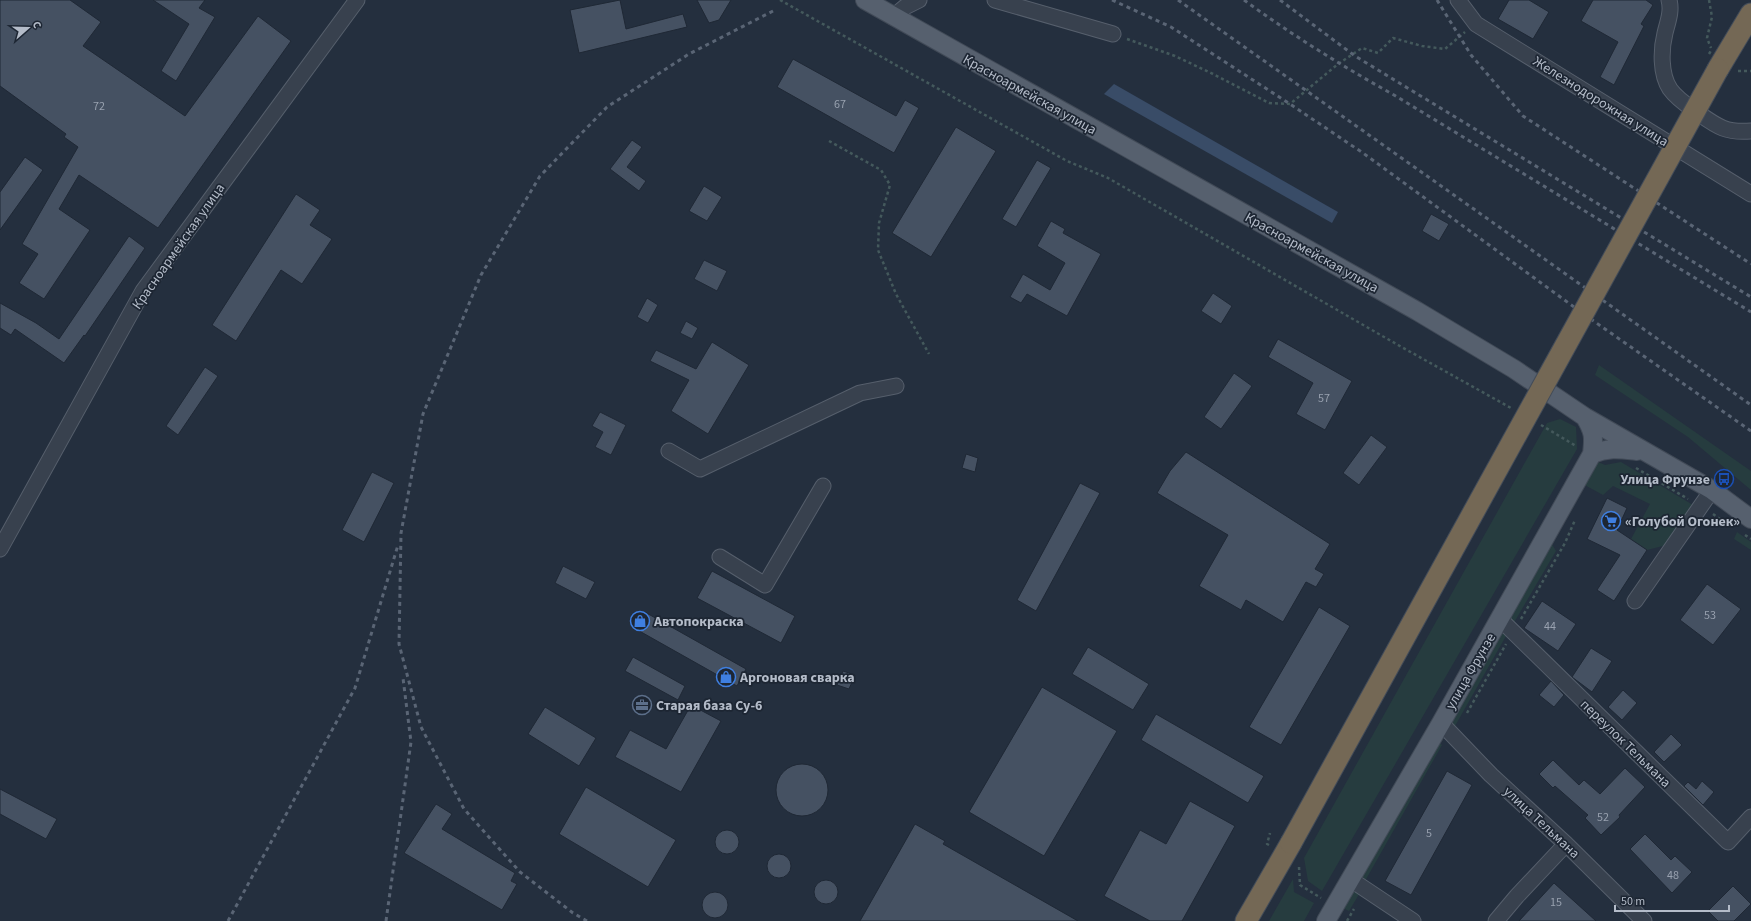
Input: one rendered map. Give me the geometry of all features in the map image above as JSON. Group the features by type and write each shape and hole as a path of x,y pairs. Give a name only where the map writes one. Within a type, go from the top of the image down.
{"highway":[{"path":"1246,921 1282,846 1725,70 1751,14"}],"main road":[{"name":"Красноармейская улица","path":"864,0 1417,311 1514,369 1585,417 1712,490 1746,525"},
{"name":"улица Фрунзе","path":"1326,921 1441,723 1592,454 1593,433 1592,428 1585,417"},
{"path":"1592,454 1603,449 1614,448 1646,453"}],"street":[{"name":"Красноармейская улица","path":"0,549 143,291 357,0"},
{"path":"893,17 905,7 919,0"},
{"path":"995,0 1113,34"},
{"name":"Железнодорожная улица","path":"1458,0 1476,24 1751,194"},
{"path":"1672,3 1663,43 1663,68 1670,89 1683,102 1719,128 1734,132 1751,131"},
{"path":"669,451 700,469 860,393 896,386"},
{"path":"720,557 766,585 823,486"},
{"path":"1635,601 1712,490"},
{"name":"переулок Тельмана","path":"1500,619 1728,842 1751,817"},
{"name":"улица Тельмана","path":"1441,723 1491,775 1566,844 1644,921"},
{"path":"1496,921 1517,896 1566,844"},
{"path":"1350,878 1413,921"}],"path":[{"path":"780,0 1067,161 1108,178 1398,345 1517,411"},
{"path":"1710,0 1712,17 1707,38 1712,49"},
{"path":"1113,34 1175,56 1269,103 1290,104 1338,64 1362,48 1378,54 1393,38 1422,46 1445,49 1476,24"},
{"path":"1725,70 1751,71"},
{"path":"829,141 881,170 890,185 879,223 878,250 896,294 929,354"},
{"path":"1537,423 1592,454"},
{"path":"1634,467 1734,528"},
{"path":"1746,525 1751,539"},
{"path":"1270,833 1267,844 1282,846"},
{"path":"1299,864 1300,885"}],"green space":[{"path":"1599,365 1751,471 1751,490 1688,437 1595,375"},
{"path":"1560,419 1576,427 1577,449 1322,891 1308,881 1304,858 1547,423"},
{"path":"1596,461 1605,465 1621,462 1693,505 1667,545 1647,550 1631,539 1650,504 1613,486 1603,495 1581,483"},
{"path":"1737,532 1751,542 1751,550 1734,539"},
{"path":"1550,541 1556,551 1512,626 1507,621"},
{"path":"1500,631 1506,636 1455,726 1449,721"},
{"path":"1436,740 1442,745 1365,881 1360,878"},
{"path":"1293,879 1294,892 1314,903 1304,921 1269,921"},
{"path":"1356,887 1361,891 1349,911 1343,908"}],"water":[{"path":"1114,84 1338,212 1332,223 1104,94"}],"building":[{"path":"0,0 70,0 101,22 83,46 185,116 258,16 291,41 158,228 79,175 59,209 90,230 44,299 19,283 38,254 22,244 78,147 64,137 66,134 0,86"},
{"path":"153,0 205,0 199,8 215,17 176,81 161,71 189,24"},
{"path":"620,0 626,29 683,14 687,27 579,53 570,10"},
{"path":"697,0 731,0 719,20 709,23"},
{"path":"1509,0 1529,0 1549,12 1533,39 1498,19"},
{"path":"1593,0 1646,0 1653,5 1641,24 1644,26 1614,85 1600,77 1618,42 1581,21"},
{"path":"793,59 896,116 905,100 919,108 894,153 777,87"},
{"path":"956,127 996,151 931,257 892,233"},
{"path":"632,140 642,147 627,167 646,181 639,191 610,169"},
{"path":"25,157 43,170 0,230 0,192"},
{"path":"1037,160 1051,168 1016,227 1002,219"},
{"path":"704,186 722,197 707,221 689,211"},
{"path":"296,194 320,210 310,225 332,239 302,284 281,270 236,341 212,325"},
{"path":"1431,214 1449,224 1439,241 1422,231"},
{"path":"1051,221 1065,229 1063,233 1101,254 1067,316 1027,294 1021,303 1010,297 1023,274 1050,290 1065,263 1037,246"},
{"path":"129,236 145,248 85,336 84,335 64,363 15,329 11,335 0,328 0,303 36,323 59,339"},
{"path":"704,260 727,271 717,291 694,279"},
{"path":"1213,293 1232,306 1221,324 1201,311"},
{"path":"647,298 658,305 648,323 637,317"},
{"path":"686,321 698,328 692,339 680,333"},
{"path":"1278,339 1352,381 1325,430 1296,414 1313,383 1268,357"},
{"path":"712,342 749,365 708,434 671,411 689,380 650,361 656,350 696,369"},
{"path":"205,367 218,376 178,435 166,426"},
{"path":"1234,373 1252,386 1221,429 1204,417"},
{"path":"600,412 626,425 611,455 595,447 603,432 592,426"},
{"path":"1371,435 1387,447 1359,485 1343,473"},
{"path":"1186,452 1330,544 1315,569 1324,574 1316,587 1306,582 1283,622 1246,600 1241,610 1199,586 1228,535 1157,493 1170,471"},
{"path":"966,454 978,458 975,472 962,468"},
{"path":"372,472 394,483 364,542 342,530"},
{"path":"1080,483 1100,493 1036,611 1017,600"},
{"path":"1607,498 1627,508 1617,530 1647,550 1614,601 1597,590 1620,555 1587,539"},
{"path":"563,566 595,582 586,599 555,583"},
{"path":"712,571 795,616 781,643 697,598"},
{"path":"1707,584 1741,609 1713,645 1680,620"},
{"path":"1542,601 1576,624 1558,651 1524,628"},
{"path":"1319,607 1350,626 1281,745 1249,727"},
{"path":"643,611 746,669 737,686 634,628"},
{"path":"1088,647 1149,684 1133,710 1072,674"},
{"path":"1591,648 1612,661 1592,692 1572,677"},
{"path":"633,657 685,686 678,700 625,671"},
{"path":"843,671 855,675 849,689 837,685"},
{"path":"1551,681 1564,695 1554,707 1539,695"},
{"path":"1042,687 1117,731 1044,856 969,812"},
{"path":"1623,690 1637,703 1622,720 1608,707"},
{"path":"691,705 721,721 681,792 615,757 630,730 666,749"},
{"path":"545,707 596,738 579,766 528,734"},
{"path":"1156,714 1264,776 1248,803 1141,740"},
{"path":"1671,734 1682,745 1664,762 1654,752"},
{"path":"1553,760 1579,785 1584,780 1600,794 1625,768 1645,787 1619,815 1620,817 1601,835 1585,818 1588,815 1555,786 1553,788 1539,774"},
{"path":"797,764 807,764 821,771 828,785 828,795 821,809 807,816 797,816 787,812 780,805 776,795 776,785 780,775 787,768"},
{"path":"1447,771 1472,785 1411,895 1385,881"},
{"path":"1702,781 1714,792 1703,805 1684,786 1688,782 1696,789"},
{"path":"586,787 676,840 648,887 559,834"},
{"path":"0,789 57,819 46,839 0,814"},
{"path":"1190,801 1235,826 1182,921 1150,921 1104,896 1140,830 1166,844"},
{"path":"436,804 452,814 442,829 515,873 511,881 517,884 502,910 404,853"},
{"path":"915,824 945,841 943,844 1078,921 860,921"},
{"path":"722,830 732,830 739,837 739,847 732,854 722,854 715,847 715,837"},
{"path":"1645,834 1671,860 1675,856 1692,872 1672,893 1630,849"},
{"path":"779,854 784,855 790,861 790,871 784,877 779,878 774,877 768,871 767,866 768,861 774,855"},
{"path":"821,880 831,880 838,887 838,897 831,904 821,904 814,897 814,887"},
{"path":"1554,883 1596,921 1519,921"},
{"path":"1733,886 1751,904 1734,921 1718,921 1708,911"},
{"path":"715,892 724,896 728,905 724,914 715,918 706,914 702,905 706,896"}],"railway":[{"path":"1112,0 1171,27 1363,153 1585,315 1751,431"},
{"path":"1178,0 1751,405"},
{"path":"1244,0 1280,26 1336,61 1751,312"},
{"path":"1280,0 1355,56 1751,297"},
{"path":"1437,0 1471,55 1523,116 1751,264"},
{"path":"587,921 573,913 520,872 464,809 421,727 399,644 401,533 423,414 481,275 540,176 607,107 689,54 773,11"},
{"path":"228,921 355,688 398,545"},
{"path":"386,921 411,742 403,678"}],"place":[{"name":"Улица Фрунзе","path":"1724,479"},
{"name":"«Голубой Огонек»","path":"1611,521"},
{"name":"Автопокраска","path":"640,621"},
{"name":"Аргоновая сварка","path":"726,677"},
{"name":"Старая база Су-6","path":"642,705"}]}
